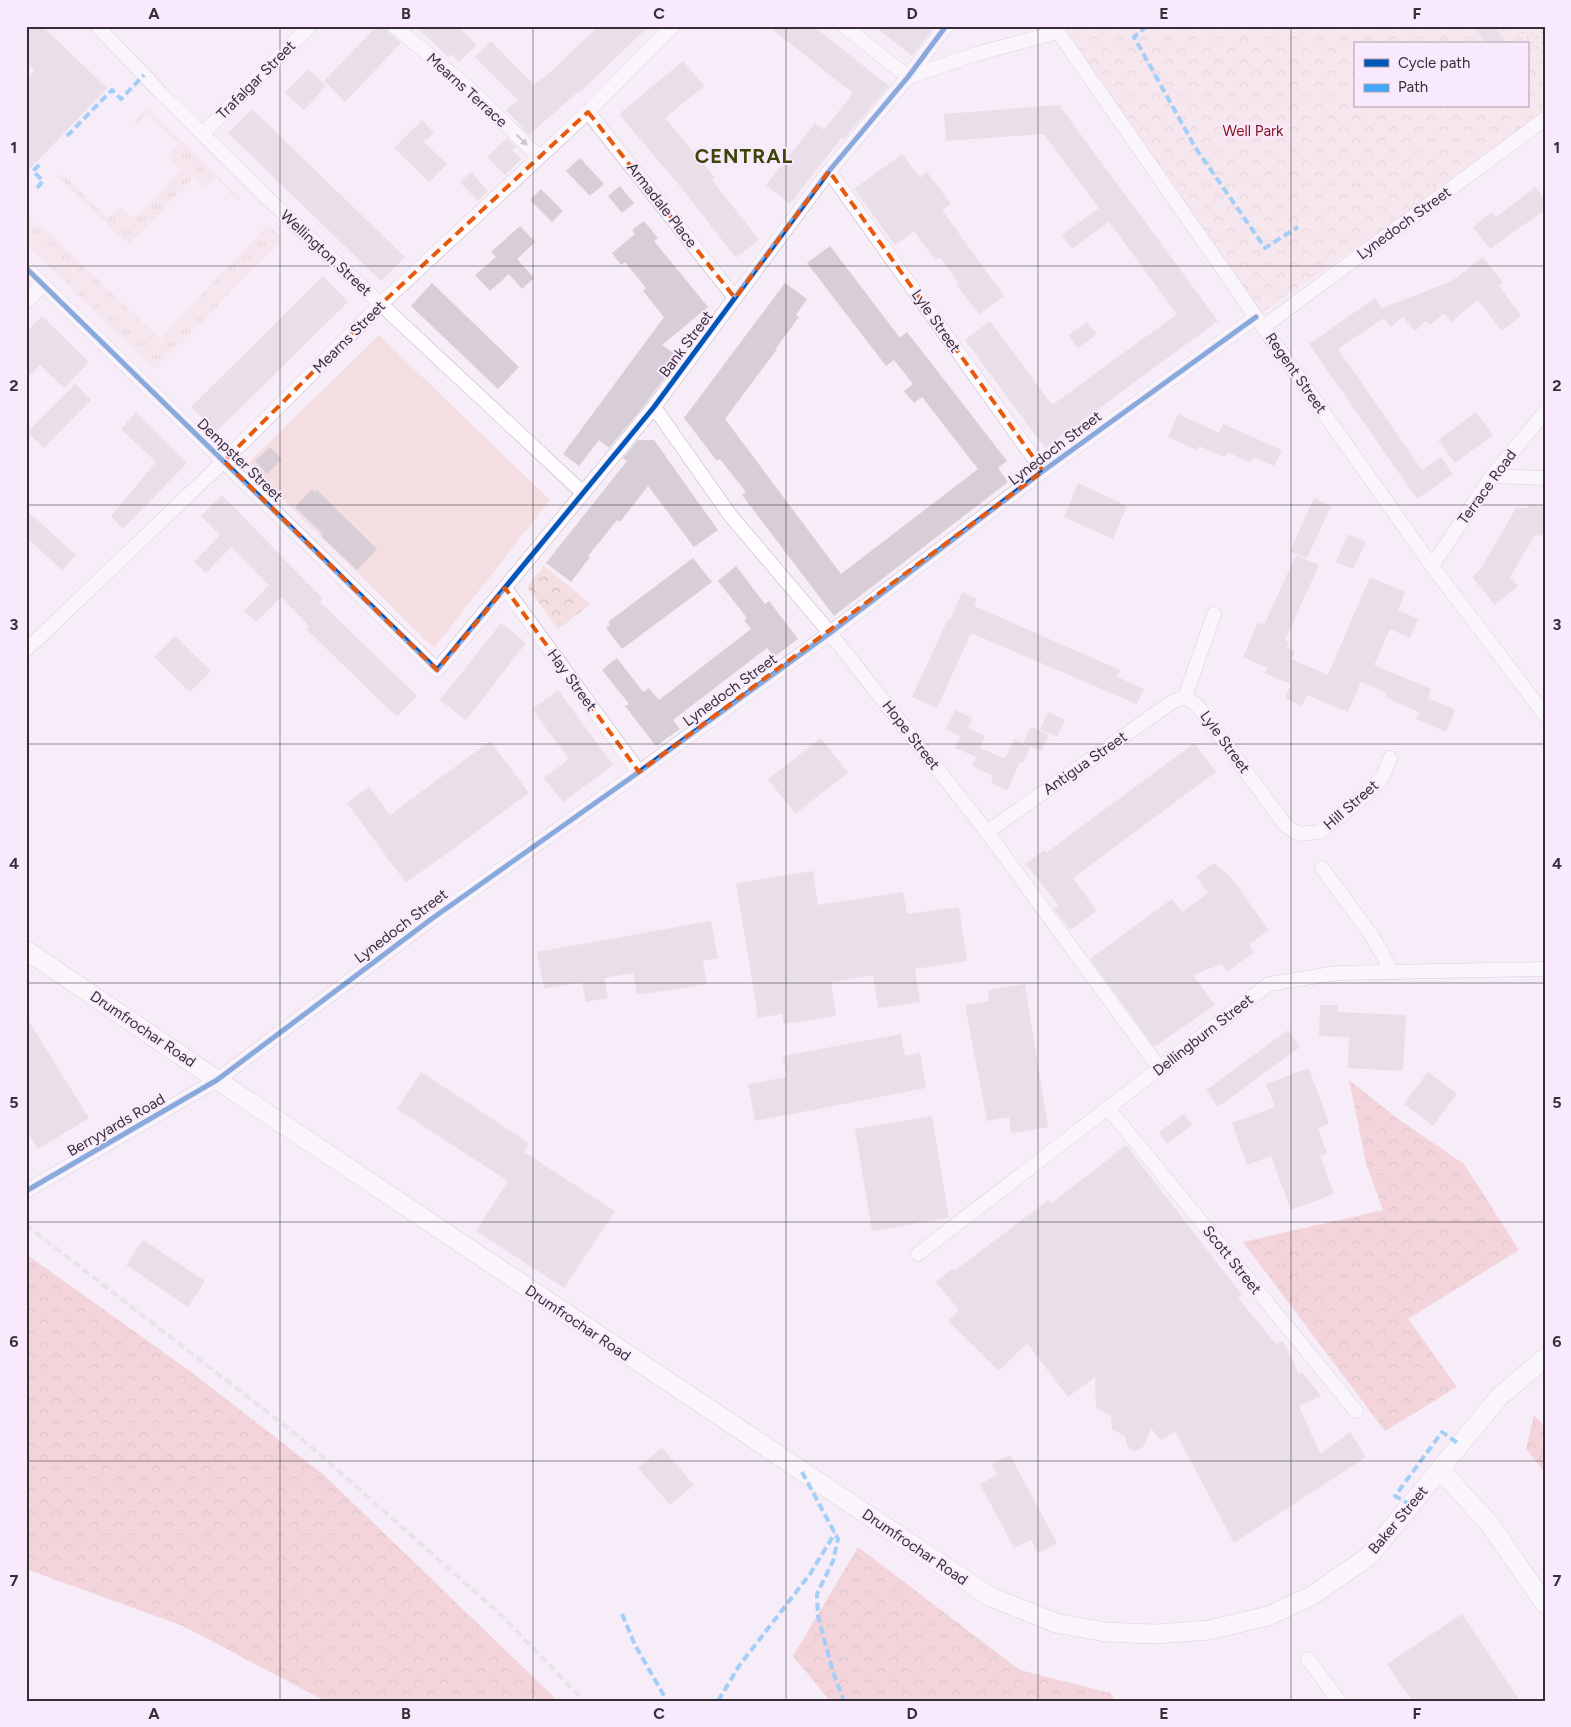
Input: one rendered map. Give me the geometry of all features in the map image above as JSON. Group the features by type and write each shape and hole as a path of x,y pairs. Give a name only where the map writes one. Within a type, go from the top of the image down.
{"main road":[{"name":"Drumfrochar Road","path":"26,950 989,1596 1056,1623 1105,1632 1156,1634"},
{"name":"Baker Street","path":"1156,1634 1209,1630 1268,1616 1313,1595 1369,1556 1499,1397 1545,1358"},
{"path":"1440,1470 1489,1523 1545,1604"}],"street":[{"name":"Wellington Street","path":"97,26 265,196 583,493"},
{"name":"Trafalgar Street","path":"202,134 310,26"},
{"name":"Mearns Terrace","path":"394,26 471,90 538,156"},
{"name":"Mearns Street","path":"26,650 224,461 382,304 538,156 588,112 673,26"},
{"path":"844,26 908,77 1056,29"},
{"name":"Bank Street","path":"437,670 654,407 829,171 908,77 946,26"},
{"name":"Regent Street","path":"1056,29 1259,322 1432,566 1545,714"},
{"name":"Armadale Place","path":"588,112 735,298"},
{"name":"Lynedoch Street","path":"218,1080 430,920 830,633 1043,471 1259,322 1545,119"},
{"name":"Lyle Street","path":"829,171 1043,471"},
{"name":"Dempster Street","path":"26,268 437,670"},
{"path":"26,302 43,285"},
{"name":"Hope Street","path":"654,407 730,515 830,633 987,832 1160,1069"},
{"name":"Terrace Road","path":"1432,566 1492,476 1545,412"},
{"path":"1492,476 1545,478"},
{"name":"Hay Street","path":"505,588 638,772"},
{"path":"1185,697 1214,614"},
{"name":"Lyle Street","path":"1185,697 1198,706 1286,826 1299,834"},
{"name":"Antigua Street","path":"987,832 1172,702 1185,697"},
{"name":"Hill Street","path":"1299,834 1320,832 1360,800 1382,778 1390,758"},
{"path":"1322,868 1372,936 1392,972"},
{"name":"Dellingburn Street","path":"918,1254 1269,984 1337,973 1545,970"},
{"name":"Berryyards Road","path":"26,1192 218,1080"},
{"name":"Scott Street","path":"1108,1108 1356,1411"},
{"path":"1308,1659 1339,1701"}],"highlighted area":[{"path":"588,112 735,298 829,171 1043,471 639,772 505,588 437,670 224,461 381,304"}],"green space":[{"name":"Well Park","path":"1065,26 1516,26 1527,42 1354,42 1354,108 1528,108 1528,43 1545,67 1545,117 1256,317 1058,32"},
{"path":"1516,26 1545,26 1545,67 1528,42"},
{"path":"147,107 242,200 240,202 216,178 206,188 194,177 129,245 58,177 62,173 108,218 120,206 134,219 181,170 167,157 179,144 147,113 135,125 134,123"},
{"path":"26,215 40,228 42,226 160,339 268,224 283,239 154,370 26,243"},
{"path":"379,335 550,500 434,648 247,464"},
{"path":"544,566 591,604 558,629 527,587"},
{"path":"1349,1080 1398,1119 1464,1164 1519,1250 1408,1319 1457,1387 1385,1431 1243,1242 1383,1210 1367,1167"},
{"path":"26,1254 190,1371 324,1475 558,1701 325,1701 183,1626 26,1569"},
{"path":"1534,1415 1545,1427 1545,1473 1526,1449"},
{"path":"858,1547 1020,1670 1110,1693 1116,1701 830,1701 793,1656"}],"building":[{"path":"26,26 42,26 107,88 26,173 26,80 35,71 26,63"},
{"path":"377,26 385,26 388,32 401,43 345,102 324,81"},
{"path":"408,26 458,26 477,45 459,62 451,54 448,57 417,27 413,30"},
{"path":"598,26 649,26 580,92 529,135 506,110 518,100 475,57 491,41 534,85 552,71"},
{"path":"768,26 813,26 889,86 844,139 842,137 790,204 766,185 815,123 824,130 853,93"},
{"path":"874,26 935,26 912,56"},
{"path":"1474,26 1494,26 1506,42 1486,42"},
{"path":"683,61 704,86 665,118 715,178 712,180 759,240 736,258 688,196 619,114"},
{"path":"308,69 326,86 304,110 285,93"},
{"path":"1059,105 1218,321 1045,448 965,340 990,321 1052,405 1177,314 1109,222 1072,249 1062,235 1099,208 1044,134 946,141 944,114"},
{"path":"252,109 405,257 381,281 228,133"},
{"path":"422,120 434,133 424,142 447,164 429,182 394,148"},
{"path":"507,138 516,147 512,150 521,159 505,175 487,157"},
{"path":"902,154 920,178 927,172 951,204 942,210 1004,296 979,314 956,284 958,282 940,257 935,260 914,231 895,245 854,189"},
{"path":"580,158 604,184 590,196 566,171"},
{"path":"471,172 488,191 478,201 460,182"},
{"path":"620,186 634,203 622,213 608,196"},
{"path":"1535,187 1545,199 1545,210 1490,249 1473,227 1492,212 1496,217"},
{"path":"541,189 563,211 552,222 530,200"},
{"path":"644,221 658,238 654,241 708,307 662,345 680,357 644,406 609,448 599,440 579,466 563,454 664,317 643,291 646,288 625,262 621,265 612,253 635,234 632,230"},
{"path":"520,226 535,242 517,259 534,278 522,289 509,274 490,291 475,275 496,257 491,252"},
{"path":"830,246 900,338 907,332 1007,461 998,468 1008,482 834,616 742,495 746,492 720,459 717,461 684,418 785,283 807,299 796,315 799,317 725,419 841,574 978,469 922,397 914,403 904,391 913,384 894,360 886,366 807,263"},
{"path":"1483,257 1503,283 1499,286 1521,316 1502,331 1478,300 1451,322 1444,313 1430,325 1426,321 1415,331 1403,317 1391,327 1384,318 1338,349 1422,470 1441,457 1453,474 1417,499 1309,344 1375,298 1382,308 1452,281"},
{"path":"323,276 348,302 216,432 191,407"},
{"path":"432,283 519,367 498,389 411,306"},
{"path":"42,316 89,362 64,388 40,365 26,379 26,332"},
{"path":"1087,322 1097,334 1078,348 1068,335"},
{"path":"75,384 91,400 44,448 27,432"},
{"path":"136,412 187,463 123,529 111,516 156,462 121,429"},
{"path":"1476,412 1493,435 1455,463 1438,440"},
{"path":"1178,414 1219,433 1223,424 1282,450 1274,466 1253,457 1250,462 1227,452 1225,457 1199,446 1197,450 1168,437"},
{"path":"638,440 654,440 718,530 694,547 648,486 620,522 617,520 588,556 590,557 571,582 546,563 627,461 623,458"},
{"path":"270,447 282,459 267,474 255,461"},
{"path":"1078,483 1127,506 1113,539 1064,517"},
{"path":"312,489 315,492 317,490 377,549 357,570 321,536 323,534 295,507"},
{"path":"222,495 323,599 320,602 417,696 397,717 306,629 309,626 281,597 256,622 244,611 269,585 231,547 206,573 194,562 220,535 201,516"},
{"path":"1314,498 1331,506 1307,558 1290,551"},
{"path":"1529,505 1545,506 1545,536 1535,535 1510,577 1518,586 1495,605 1472,577 1480,570 1516,508 1528,508"},
{"path":"26,510 76,555 62,570 26,537"},
{"path":"1348,534 1366,542 1353,569 1336,562"},
{"path":"1296,555 1319,565 1285,640 1289,642 1287,648 1295,651 1291,659 1328,675 1370,577 1405,592 1398,610 1418,619 1410,638 1390,629 1374,665 1431,689 1428,698 1455,710 1446,732 1416,719 1419,712 1385,697 1387,693 1361,682 1348,712 1307,695 1302,706 1285,698 1291,684 1264,673 1267,668 1243,657 1258,622 1264,625"},
{"path":"693,558 712,582 622,649 606,628 610,625 608,622"},
{"path":"736,566 765,604 769,601 798,639 774,657 767,648 673,720 680,729 656,746 625,706 629,704 602,670 617,658 643,692 649,688 659,700 751,629 744,620 747,618 718,581"},
{"path":"962,592 977,599 974,606 1120,670 1117,677 1144,689 1137,704 971,633 937,708 912,697"},
{"path":"501,623 526,643 466,720 440,700"},
{"path":"175,636 211,671 190,692 154,657"},
{"path":"558,690 613,765 563,802 544,778 569,759 532,709"},
{"path":"955,710 972,718 968,728 985,736 976,757 955,748 960,736 946,729"},
{"path":"1048,712 1065,720 1057,737 1040,729"},
{"path":"1031,727 1049,734 1041,751 1023,743"},
{"path":"821,738 848,773 795,814 768,779"},
{"path":"1014,739 1030,747 1023,763 1020,762 1007,790 991,783 993,776 972,766 980,748 1005,759"},
{"path":"490,741 529,793 406,883 347,803 369,787 390,815"},
{"path":"1194,743 1216,772 1073,878 1097,911 1070,930 1054,909 1058,905 1026,864 1044,850 1046,853"},
{"path":"1214,863 1229,875 1269,930 1249,945 1254,952 1227,972 1222,964 1193,975 1215,1005 1154,1047 1090,959 1172,899 1182,912 1208,893 1196,876"},
{"path":"813,871 818,905 903,892 907,914 959,907 967,961 915,969 920,1002 878,1008 873,975 831,982 836,1016 784,1024 782,1014 758,1018 736,883"},
{"path":"711,921 718,958 703,961 707,984 637,995 633,973 604,978 608,998 586,1002 582,982 544,989 537,952"},
{"path":"1025,984 1048,1127 1011,1133 1009,1117 987,1121 965,1005 989,1001 988,990"},
{"path":"1320,1005 1338,1005 1337,1012 1406,1015 1403,1071 1348,1068 1349,1037 1319,1036"},
{"path":"26,1017 89,1118 38,1149 26,1130"},
{"path":"1288,1030 1300,1047 1218,1107 1206,1090"},
{"path":"901,1034 905,1056 920,1053 926,1088 755,1121 748,1084 787,1077 783,1056"},
{"path":"1309,1068 1329,1124 1318,1128 1327,1153 1320,1156 1334,1194 1291,1210 1271,1156 1247,1165 1232,1123 1275,1107 1266,1084"},
{"path":"421,1072 529,1143 524,1152 615,1211 564,1288 476,1231 508,1181 397,1109"},
{"path":"1428,1072 1457,1094 1433,1126 1404,1104"},
{"path":"1184,1114 1192,1125 1167,1144 1159,1132"},
{"path":"932,1116 949,1218 872,1231 855,1129"},
{"path":"1126,1145 1242,1295 1238,1298 1276,1344 1283,1341 1299,1374 1302,1372 1321,1396 1299,1406 1320,1454 1350,1432 1366,1457 1234,1543 1175,1431 1161,1441 1151,1428 1143,1447 1137,1451 1130,1450 1126,1443 1126,1437 1112,1429 1111,1416 1096,1408 1095,1377 1068,1397 1027,1343 999,1371 948,1321 959,1310 936,1282 952,1269 954,1271 1048,1200 1051,1204"},
{"path":"143,1240 205,1281 188,1307 126,1265"},
{"path":"662,1448 694,1485 670,1505 638,1468"},
{"path":"1010,1455 1057,1543 1038,1553 1031,1540 1014,1548 980,1484 997,1475 992,1464"},
{"path":"1462,1614 1520,1701 1412,1701 1387,1664"}],"railway":[{"path":"26,1225 302,1439 498,1612 584,1701"}],"marked path":[{"path":"1147,26 1134,37 1195,147 1265,248 1298,227"},
{"path":"67,136 112,90 121,99 144,75"},
{"path":"37,188 43,181 33,171 41,163"},
{"path":"1411,1505 1395,1496 1442,1432 1460,1445"},
{"path":"802,1472 838,1539 833,1561 817,1594 818,1616 833,1672 844,1701"},
{"path":"718,1701 739,1666 810,1574 835,1533"},
{"path":"622,1614 635,1645 667,1701"}],"cycle path":[{"path":"26,268 437,670 654,407 829,171 908,77 946,26"},
{"path":"26,1191 217,1080 430,920 639,772 830,633 1043,471 1256,317"}],"district":[{"name":"CENTRAL","path":"744,156"}]}
